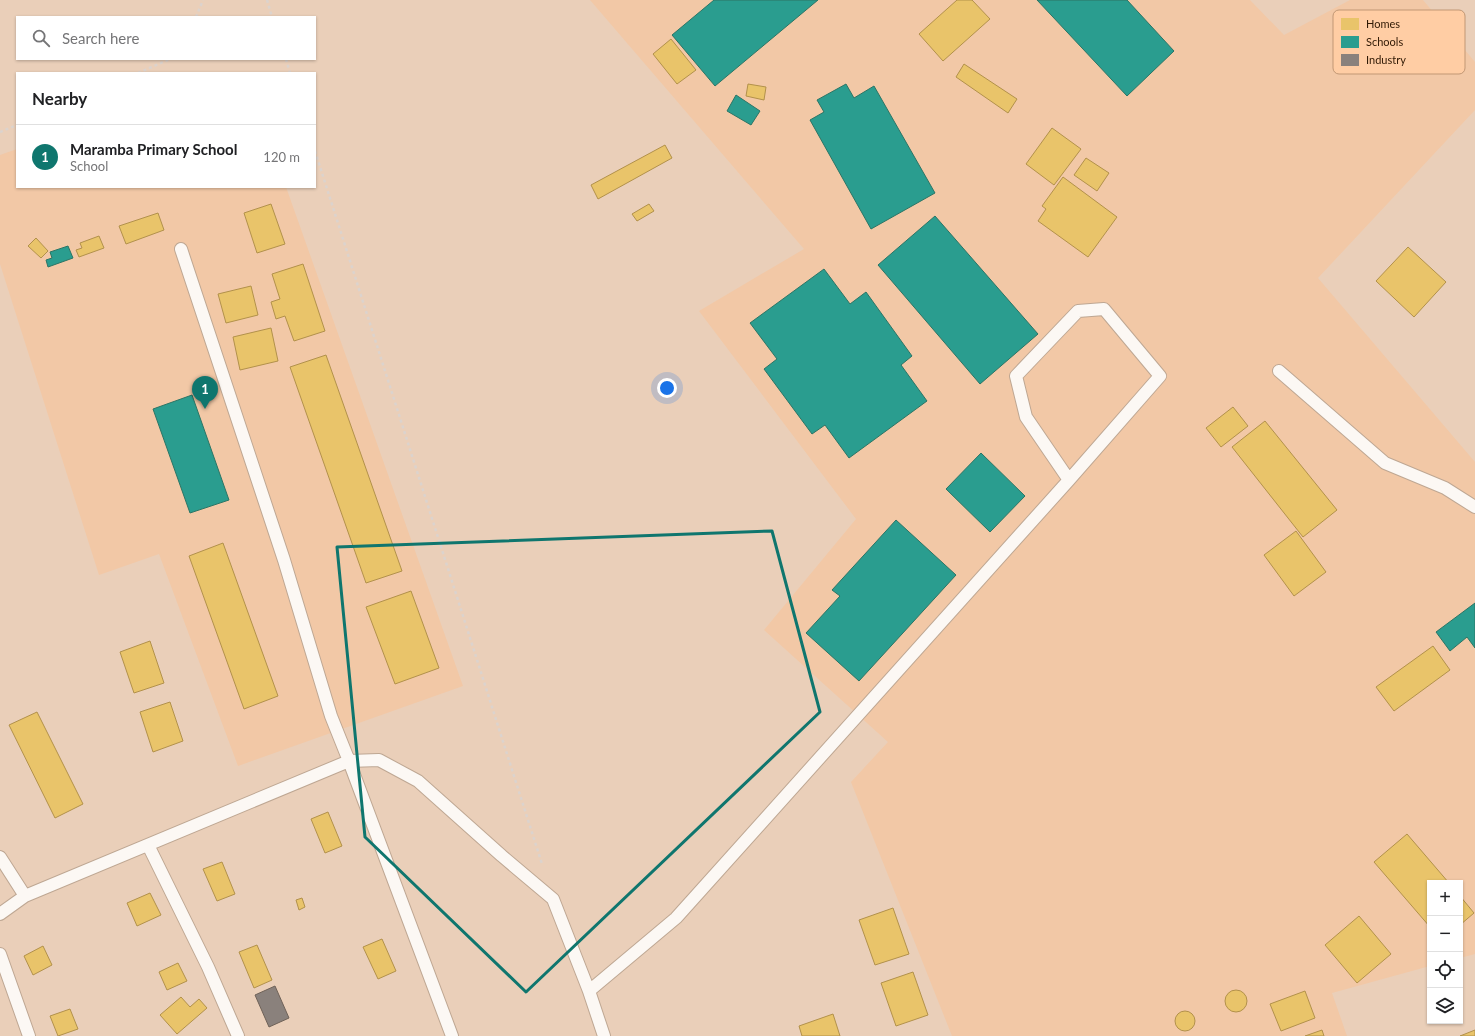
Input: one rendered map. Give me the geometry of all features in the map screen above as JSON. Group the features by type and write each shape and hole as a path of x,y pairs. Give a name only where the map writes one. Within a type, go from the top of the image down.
{"lane":[{"path":"181,249 284,560 331,716 452,1036"},
{"path":"589,991 676,918 1068,480 1160,376 1104,309 1078,311 1016,376 1026,417 1068,480"},
{"path":"1279,371 1385,463 1445,488 1475,507"},
{"path":"0,914 25,896 349,761 379,760 418,781 553,899 589,991 604,1036"},
{"path":"148,846 208,967 238,1036"},
{"path":"0,857 25,896"},
{"path":"0,954 29,1036"}],"path":[{"path":"196,16 203,0"},
{"path":"267,0 272,16"},
{"path":"140,72 168,60"},
{"path":"286,60 290,72"},
{"path":"0,132 16,125"},
{"path":"316,154 544,869"}],"highlighted area":[{"path":"772,531 820,712 526,992 365,837 337,547"}],"shaded area":[{"path":"590,0 1250,0 1284,35 1350,0 1423,0 1431,10 1333,10 1333,74 1465,74 1465,50 1475,62 1475,110 1318,278 1475,462 1475,954 1463,957 1463,880 1427,880 1427,967 1332,993 1347,1036 952,1036 851,782 888,742 764,630 856,519 699,311 804,249"},
{"path":"16,149 16,188 286,188 463,686 238,766 159,554 99,575 0,264 0,155"}],"building: Homes":[{"path":"957,0 972,0 990,19 943,61 919,34"},
{"path":"671,39 696,70 677,84 653,54"},
{"path":"964,64 1017,99 1008,113 956,77"},
{"path":"748,84 766,87 764,100 746,96"},
{"path":"1052,128 1081,149 1054,185 1026,164"},
{"path":"665,145 672,158 598,199 591,185"},
{"path":"1086,158 1109,173 1097,191 1074,175"},
{"path":"1063,177 1117,217 1088,257 1038,221 1046,209 1042,206"},
{"path":"271,204 285,244 257,253 244,213"},
{"path":"649,204 654,211 637,221 632,214"},
{"path":"158,213 164,230 126,244 119,226"},
{"path":"99,236 104,248 79,257 76,250 82,248 80,243"},
{"path":"36,238 48,251 41,258 28,246"},
{"path":"1408,247 1446,282 1414,317 1376,281"},
{"path":"303,264 325,331 294,341 285,316 276,319 271,302 280,299 272,274"},
{"path":"251,286 258,315 226,323 218,294"},
{"path":"271,328 278,361 240,370 233,337"},
{"path":"326,355 402,571 366,583 290,367"},
{"path":"1233,407 1248,426 1221,447 1206,428"},
{"path":"1265,421 1337,510 1303,537 1232,447"},
{"path":"1296,531 1326,572 1294,596 1264,555"},
{"path":"223,543 278,696 244,709 189,556"},
{"path":"411,591 439,668 395,684 366,607"},
{"path":"150,641 164,683 134,693 120,652"},
{"path":"1433,646 1450,670 1394,711 1376,687"},
{"path":"170,702 183,741 153,752 140,712"},
{"path":"37,712 83,804 55,818 9,725"},
{"path":"328,812 342,846 325,853 311,819"},
{"path":"1407,834 1446,880 1427,880 1427,924 1374,862"},
{"path":"222,862 235,894 217,901 203,869"},
{"path":"150,893 161,915 137,926 127,903"},
{"path":"302,898 305,907 299,910 296,900"},
{"path":"1463,900 1474,913 1463,922"},
{"path":"893,908 909,954 875,965 859,920"},
{"path":"1359,916 1391,954 1357,983 1325,945"},
{"path":"382,939 396,971 378,979 363,947"},
{"path":"257,945 272,980 254,988 239,952"},
{"path":"43,946 52,965 33,975 24,956"},
{"path":"178,963 187,981 167,990 159,972"},
{"path":"913,972 928,1015 896,1026 881,983"},
{"path":"1236,990 1244,993 1247,1001 1244,1009 1236,1012 1228,1009 1225,1001 1228,993"},
{"path":"1305,991 1315,1018 1281,1031 1270,1004"},
{"path":"181,997 190,1007 199,999 207,1008 177,1034 160,1015"},
{"path":"70,1009 78,1029 58,1036 50,1016"},
{"path":"1181,1011 1189,1011 1195,1017 1195,1025 1189,1031 1181,1031 1175,1025 1175,1017"},
{"path":"833,1014 840,1036 802,1036 799,1026"},
{"path":"1322,1030 1324,1036 1305,1036"},
{"path":"1475,1030 1475,1036 1460,1036"}],"building: Schools":[{"path":"714,0 818,0 715,86 672,35"},
{"path":"1037,0 1127,0 1174,51 1127,96"},
{"path":"846,84 854,98 874,86 935,193 871,229 810,120 824,112 817,100"},
{"path":"736,95 760,111 751,125 727,111"},
{"path":"935,216 1038,334 980,384 878,265"},
{"path":"68,246 73,258 48,267 46,260 52,258 50,252"},
{"path":"824,269 850,304 866,292 912,356 901,365 927,401 849,458 825,425 812,434 764,369 777,359 750,323"},
{"path":"192,395 229,500 190,513 153,409"},
{"path":"981,453 1025,496 990,532 946,489"},
{"path":"896,520 956,575 859,681 806,633 840,596 832,590"},
{"path":"1475,603 1475,648 1467,637 1450,651 1436,632"}],"building: Industry":[{"path":"275,986 289,1018 269,1027 255,995"}],"place":[{"name":"Maramba Primary School","path":"205,409"}]}
